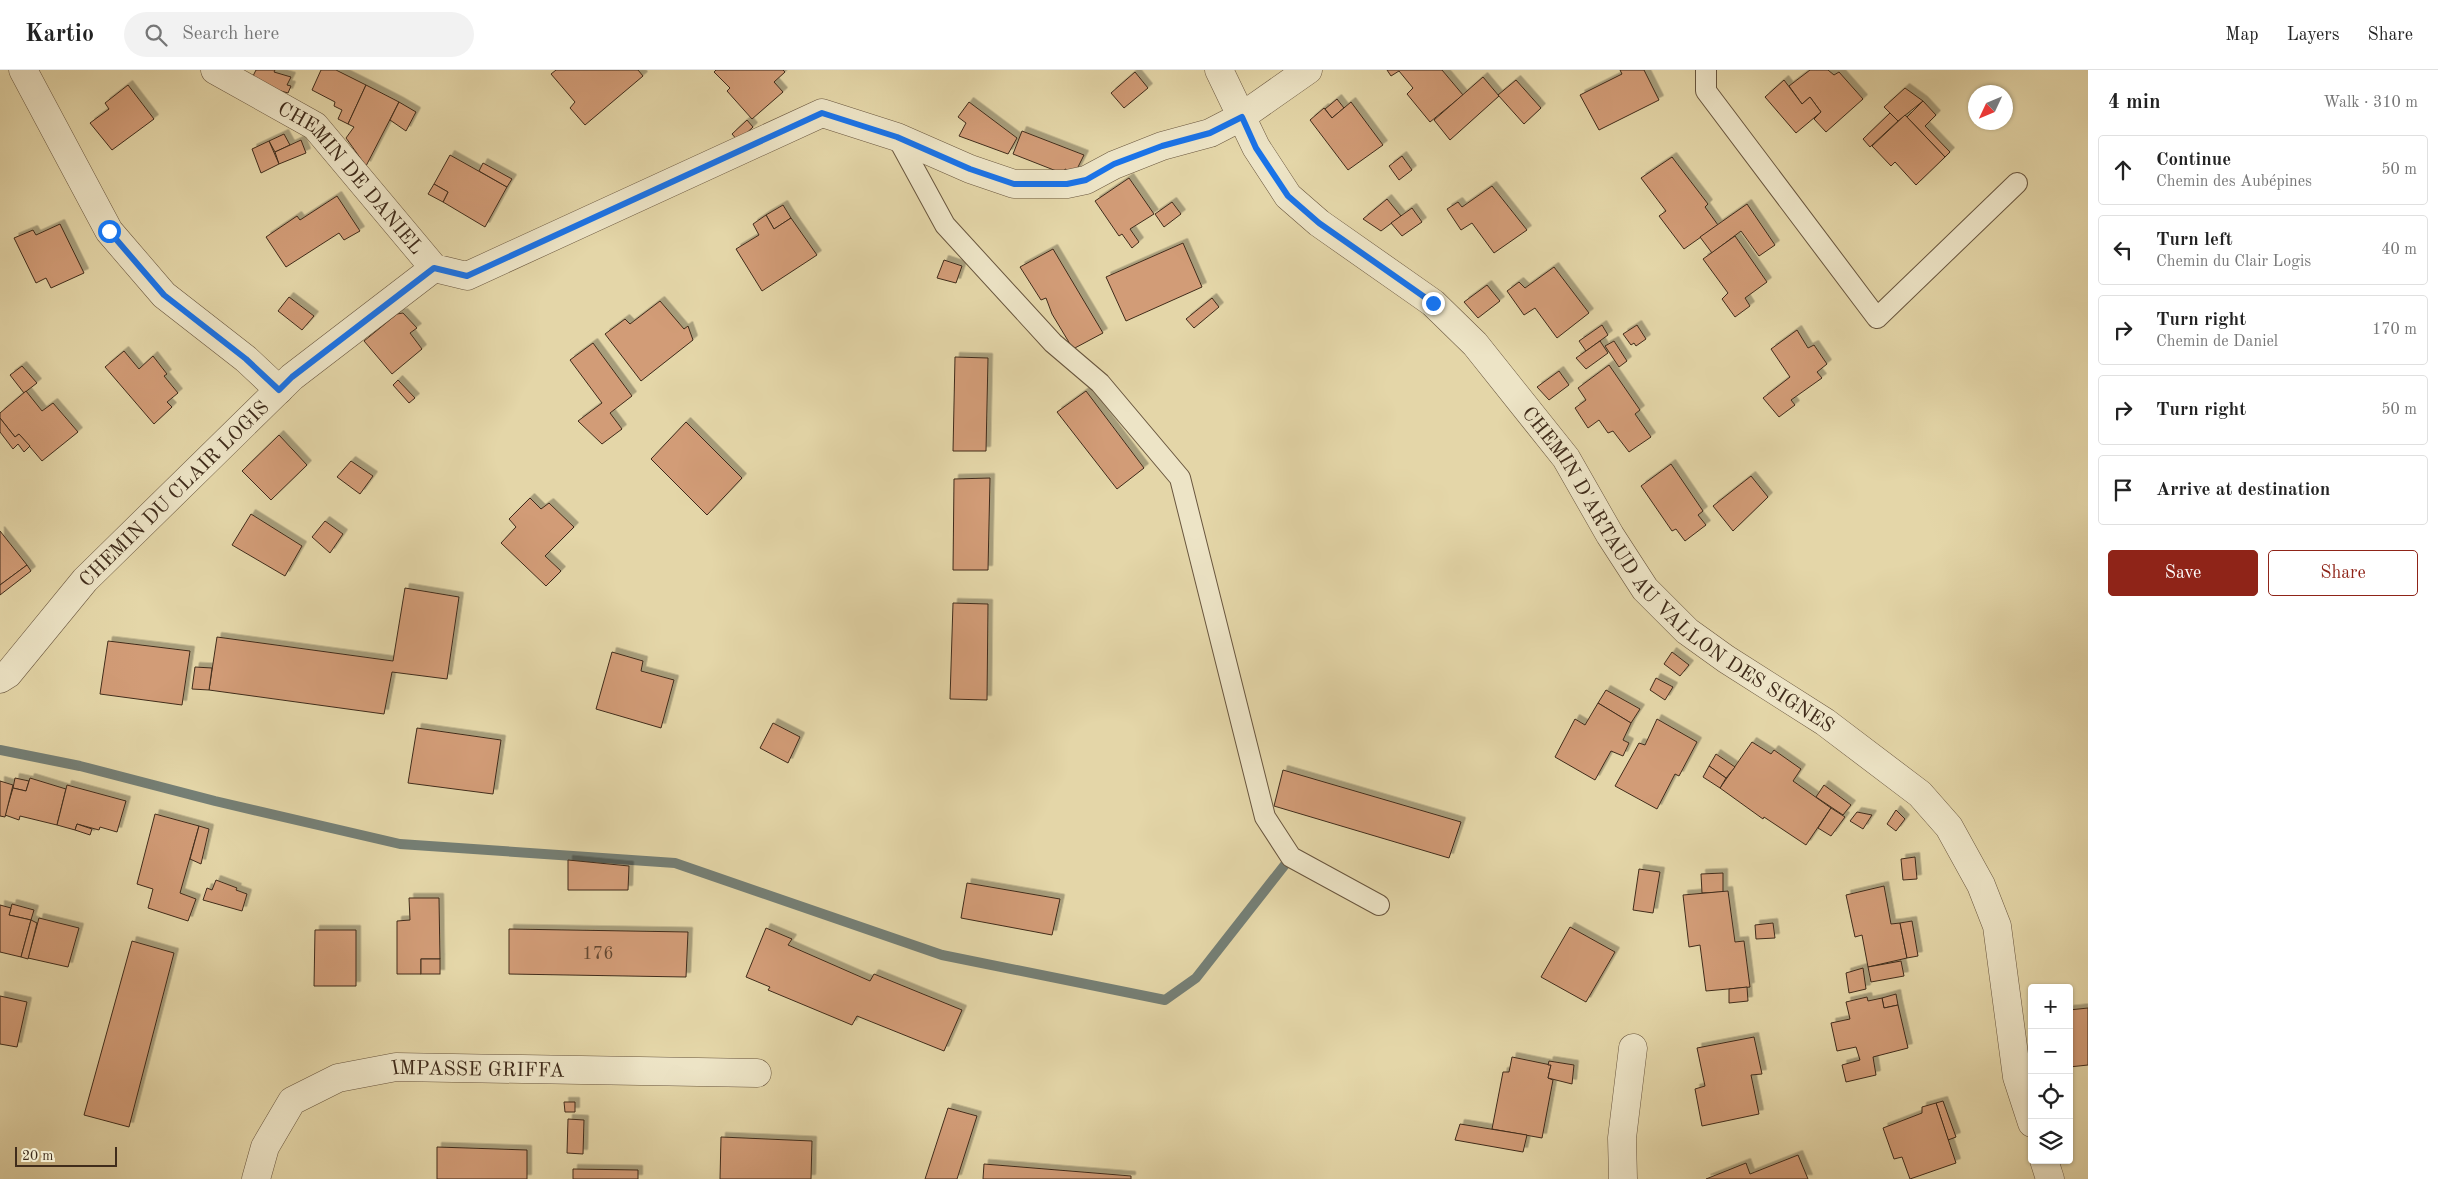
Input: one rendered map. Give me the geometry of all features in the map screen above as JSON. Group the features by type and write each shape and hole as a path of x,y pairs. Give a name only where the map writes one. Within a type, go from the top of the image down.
{"street":[{"path":"23,70 109,231 164,295 246,359 279,390"},
{"name":"CHEMIN DE DANIEL","path":"215,70 315,126 434,268 467,276 822,113 897,137 970,169 1014,184 1067,184 1086,180 1114,164 1162,146 1210,133 1242,117 1308,70"},
{"name":"CHEMIN D'ARTAUD AU VALLON DES SIGNES","path":"1219,70 1256,148 1288,196 1319,223 1433,303 1475,344 1566,458 1610,535 1645,589 1687,631 1726,659 1825,722 1920,794 1949,826 1981,885 1997,926 2016,1077 2030,1119"},
{"name":"CHEMIN DU CLAIR LOGIS","path":"0,680 8,674 85,580 292,377 434,268"},
{"path":"1622,1179 1622,1138 1633,1048"},
{"name":"IMPASSE GRIFFA","path":"256,1179 265,1147 292,1101 338,1078 396,1067 757,1073"},
{"path":"2045,1164 2050,1179"}],"lane":[{"path":"1706,70 1706,91 1877,318 2017,183"},
{"path":"897,137 945,225 1053,343 1100,383 1180,478 1265,817 1291,857 1379,905"}],"building":[{"path":"256,70 275,70 274,72 291,77 287,85 291,86 288,93 250,82"},
{"path":"321,70 336,70 366,85 348,124 338,119 342,110 334,106 335,102 312,90"},
{"path":"556,70 638,70 643,76 585,125 570,108 575,102 551,74"},
{"path":"716,70 783,70 785,72 774,82 783,92 752,119 727,91 730,88 714,72"},
{"path":"1387,70 1442,70 1463,95 1430,122 1407,94 1413,88 1399,71 1391,76"},
{"path":"1620,70 1644,70 1659,100 1599,130 1580,95 1622,74"},
{"path":"1810,70 1828,70 1834,75 1839,72 1863,99 1826,132 1814,119 1821,112 1810,97 1802,104 1789,86"},
{"path":"1135,72 1148,88 1124,108 1111,93"},
{"path":"1483,77 1499,96 1450,140 1434,120"},
{"path":"1516,80 1541,108 1524,124 1498,95"},
{"path":"1784,80 1802,104 1810,97 1821,112 1796,133 1765,97"},
{"path":"128,85 154,119 112,150 90,123 109,109 105,103"},
{"path":"366,85 399,102 366,166 346,138 354,127 348,124"},
{"path":"1905,88 1923,101 1898,121 1884,107"},
{"path":"1337,99 1344,108 1332,118 1325,109"},
{"path":"1923,101 1936,115 1925,126 1950,152 1945,157 1907,117"},
{"path":"399,102 416,112 406,131 390,120"},
{"path":"969,102 1017,138 1008,154 959,136 966,123 958,117"},
{"path":"1351,102 1383,145 1348,170 1310,120 1324,108 1332,118"},
{"path":"1890,113 1898,121 1870,147 1863,139"},
{"path":"1905,115 1945,157 1916,185 1895,162 1891,166 1872,146"},
{"path":"747,120 753,127 738,141 732,134"},
{"path":"1022,131 1084,155 1075,173 1065,169 1064,174 1013,154"},
{"path":"284,134 290,145 275,152 269,141"},
{"path":"301,140 306,153 279,164 275,152"},
{"path":"269,141 279,164 261,173 252,149"},
{"path":"450,155 507,187 485,227 443,202 448,192 434,184"},
{"path":"1402,156 1412,170 1399,180 1389,166"},
{"path":"1672,157 1708,204 1705,207 1718,225 1684,249 1659,216 1666,211 1641,178"},
{"path":"483,163 512,179 507,187 479,171"},
{"path":"1129,178 1154,214 1130,229 1139,242 1132,248 1122,234 1119,236 1095,201"},
{"path":"434,184 448,192 443,202 428,194"},
{"path":"1492,186 1527,230 1494,253 1472,223 1461,230 1447,209 1458,202 1462,207"},
{"path":"337,196 360,231 344,240 339,233 286,267 266,237 297,216 300,220"},
{"path":"1387,199 1401,216 1381,231 1363,219"},
{"path":"1172,202 1181,214 1164,227 1155,214"},
{"path":"1747,204 1775,245 1759,256 1741,231 1712,253 1700,237"},
{"path":"783,205 791,218 774,229 766,215"},
{"path":"1412,208 1422,222 1402,236 1391,223"},
{"path":"766,215 774,229 791,218 817,255 762,291 736,249 759,235 753,224"},
{"path":"60,224 84,273 51,288 46,278 36,283 14,238 33,230 36,235"},
{"path":"1735,236 1767,282 1745,298 1750,306 1735,317 1722,299 1728,293 1703,259"},
{"path":"1183,243 1202,287 1126,321 1106,277"},
{"path":"1053,249 1103,333 1073,349 1052,314 1046,298 1041,300 1020,267"},
{"path":"944,260 962,266 956,283 937,278"},
{"path":"1554,267 1589,313 1557,338 1535,308 1524,315 1507,291 1519,282 1525,288"},
{"path":"1487,285 1500,301 1478,318 1464,302"},
{"path":"289,297 314,316 302,330 278,311"},
{"path":"1212,298 1219,307 1194,328 1186,319"},
{"path":"660,301 684,329 688,326 693,340 641,381 605,334 625,319 630,324"},
{"path":"403,313 417,328 410,333 422,349 392,374 364,341 397,314"},
{"path":"1602,325 1608,335 1586,351 1579,341"},
{"path":"1637,325 1646,339 1636,346 1634,343 1631,345 1623,334"},
{"path":"1797,330 1808,348 1814,345 1827,364 1817,372 1822,378 1791,400 1795,405 1779,417 1763,398 1790,377 1771,349"},
{"path":"1600,341 1608,353 1586,369 1576,358"},
{"path":"1614,341 1627,361 1619,367 1605,346"},
{"path":"593,343 632,396 610,413 622,429 602,444 578,421 602,403 570,360"},
{"path":"124,351 139,369 153,356 167,374 164,376 178,393 167,402 172,407 154,424 105,367"},
{"path":"955,357 988,358 986,451 953,451"},
{"path":"1609,365 1640,410 1635,414 1651,437 1629,452 1613,431 1608,433 1599,420 1588,428 1575,408 1586,400 1578,388"},
{"path":"22,366 37,383 24,393 10,375"},
{"path":"1559,371 1569,385 1549,400 1537,387"},
{"path":"398,380 415,398 409,403 393,385"},
{"path":"26,391 42,411 53,403 78,432 42,461 19,434 15,437 0,418 0,413"},
{"path":"1086,391 1144,468 1117,489 1057,412"},
{"path":"0,418 15,437 19,434 30,446 24,452 18,444 13,449 0,432"},
{"path":"686,422 742,478 707,515 651,459"},
{"path":"279,435 307,465 271,500 242,471"},
{"path":"351,461 373,476 360,494 337,477"},
{"path":"1671,464 1703,511 1698,515 1706,525 1685,541 1676,529 1672,531 1641,486"},
{"path":"1751,476 1768,497 1733,531 1713,506"},
{"path":"990,478 988,570 953,570 954,479"},
{"path":"530,498 541,509 549,503 574,527 545,556 561,571 546,586 501,543 516,527 509,519"},
{"path":"251,514 302,546 285,576 232,545"},
{"path":"325,521 343,534 330,553 312,537"},
{"path":"0,531 27,565 0,585"},
{"path":"27,565 31,571 0,595 0,585"},
{"path":"405,588 459,597 447,679 392,672 384,714 209,690 217,637 393,661"},
{"path":"953,603 988,604 987,700 950,699"},
{"path":"108,641 190,651 182,705 100,694"},
{"path":"612,652 643,661 641,671 674,680 661,728 596,709"},
{"path":"1672,652 1689,665 1680,676 1664,664"},
{"path":"195,667 212,668 209,690 192,689"},
{"path":"1656,678 1673,687 1665,700 1650,690"},
{"path":"1606,690 1640,709 1631,723 1598,703"},
{"path":"1598,703 1631,723 1623,740 1629,743 1623,756 1611,751 1595,780 1555,757 1575,719 1585,725"},
{"path":"1657,719 1697,742 1679,776 1675,774 1657,809 1615,786 1639,743 1645,745"},
{"path":"773,723 800,737 788,763 760,748"},
{"path":"417,728 501,740 493,794 408,783"},
{"path":"1752,742 1771,754 1774,750 1801,769 1793,781 1831,808 1806,845 1764,817 1763,819 1720,788"},
{"path":"1716,754 1735,767 1726,778 1709,766"},
{"path":"1709,766 1726,778 1720,788 1703,777"},
{"path":"1283,770 1461,822 1449,858 1274,806"},
{"path":"15,778 29,781 26,791 13,788"},
{"path":"30,778 66,789 57,825 20,816 19,820 5,815 13,788 26,791"},
{"path":"0,781 13,785 5,817 0,816"},
{"path":"67,785 126,801 117,832 100,827 99,830 77,824 75,830 57,825"},
{"path":"1824,785 1851,805 1843,815 1816,797"},
{"path":"1831,808 1845,817 1831,836 1818,828"},
{"path":"1896,810 1905,819 1896,831 1887,824"},
{"path":"1857,812 1872,815 1863,829 1850,821"},
{"path":"155,814 199,826 180,893 196,899 188,921 148,908 153,889 137,884"},
{"path":"77,824 92,829 90,835 75,830"},
{"path":"199,826 209,829 201,864 190,859"},
{"path":"1915,857 1917,879 1903,880 1901,859"},
{"path":"568,860 629,866 628,890 568,890"},
{"path":"1639,869 1660,872 1653,913 1633,910"},
{"path":"1723,873 1723,892 1702,893 1701,874"},
{"path":"216,880 247,894 242,911 203,900 207,888 212,890"},
{"path":"967,883 1060,899 1052,935 961,918"},
{"path":"1884,886 1891,924 1900,923 1907,958 1868,967 1862,935 1855,937 1846,895"},
{"path":"1728,891 1735,942 1744,941 1750,987 1706,991 1700,945 1689,947 1683,895"},
{"path":"409,898 439,898 440,959 421,959 421,974 397,974 397,921 410,920"},
{"path":"12,904 34,910 31,920 9,915"},
{"path":"0,905 11,908 9,915 31,920 21,957 0,952"},
{"path":"39,918 79,928 68,967 28,958"},
{"path":"31,920 37,923 28,959 21,957"},
{"path":"1912,921 1918,956 1907,958 1900,923"},
{"path":"1773,923 1775,938 1756,939 1755,925"},
{"path":"1570,927 1615,952 1586,1002 1541,977"},
{"path":"766,928 792,939 788,945 870,981 874,974 962,1010 944,1051 857,1016 852,1025 768,990 770,987 746,977"},
{"path":"509,929 688,932 686,977 509,974"},
{"path":"315,930 356,930 356,986 314,986"},
{"path":"132,941 174,953 129,1127 84,1115"},
{"path":"421,959 440,959 440,974 421,974"},
{"path":"1901,961 1904,976 1871,982 1868,967"},
{"path":"1863,968 1866,989 1849,993 1846,973"},
{"path":"1747,987 1748,1001 1729,1003 1729,989"},
{"path":"1896,994 1898,1005 1884,1008 1882,998"},
{"path":"0,996 27,1002 17,1047 0,1044"},
{"path":"1867,997 1868,1001 1882,998 1884,1008 1898,1005 1908,1048 1873,1057 1876,1075 1846,1082 1842,1065 1860,1060 1856,1047 1837,1051 1831,1023 1850,1019 1846,1002"},
{"path":"2088,1008 2088,1065 2073,1067 2073,1010"},
{"path":"1754,1037 1762,1074 1751,1075 1759,1114 1702,1126 1695,1089 1705,1086 1697,1048"},
{"path":"1512,1057 1551,1065 1548,1078 1553,1080 1542,1138 1492,1129 1503,1072 1509,1072"},
{"path":"1549,1061 1574,1065 1572,1084 1548,1078 1551,1065 1548,1065"},
{"path":"1943,1101 1956,1137 1948,1140 1936,1103"},
{"path":"564,1102 575,1102 575,1112 565,1112"},
{"path":"1936,1103 1956,1163 1910,1179 1902,1157 1894,1159 1883,1128 1922,1113 1922,1107"},
{"path":"948,1108 977,1116 957,1179 925,1179"},
{"path":"568,1119 584,1120 583,1154 567,1153"},
{"path":"1460,1124 1527,1135 1523,1152 1455,1140"},
{"path":"721,1137 812,1141 811,1179 720,1179"},
{"path":"437,1147 527,1150 527,1179 437,1179"},
{"path":"1798,1155 1808,1179 1706,1179 1746,1163 1750,1174"},
{"path":"984,1164 1131,1176 1131,1179 983,1179"},
{"path":"573,1169 638,1170 638,1179 573,1179"}],"waterway":[{"path":"0,750 80,766 215,801 400,844 675,863 942,955 1165,1000 1196,978 1291,857"}],"route":[{"path":"109,231 164,295 246,359 279,390 292,377 434,268 467,276 822,113 897,137 970,169 1014,184 1067,184 1086,180 1114,164 1162,146 1210,133 1242,117 1256,148 1288,196 1319,223 1380,268 1433,303"}]}
